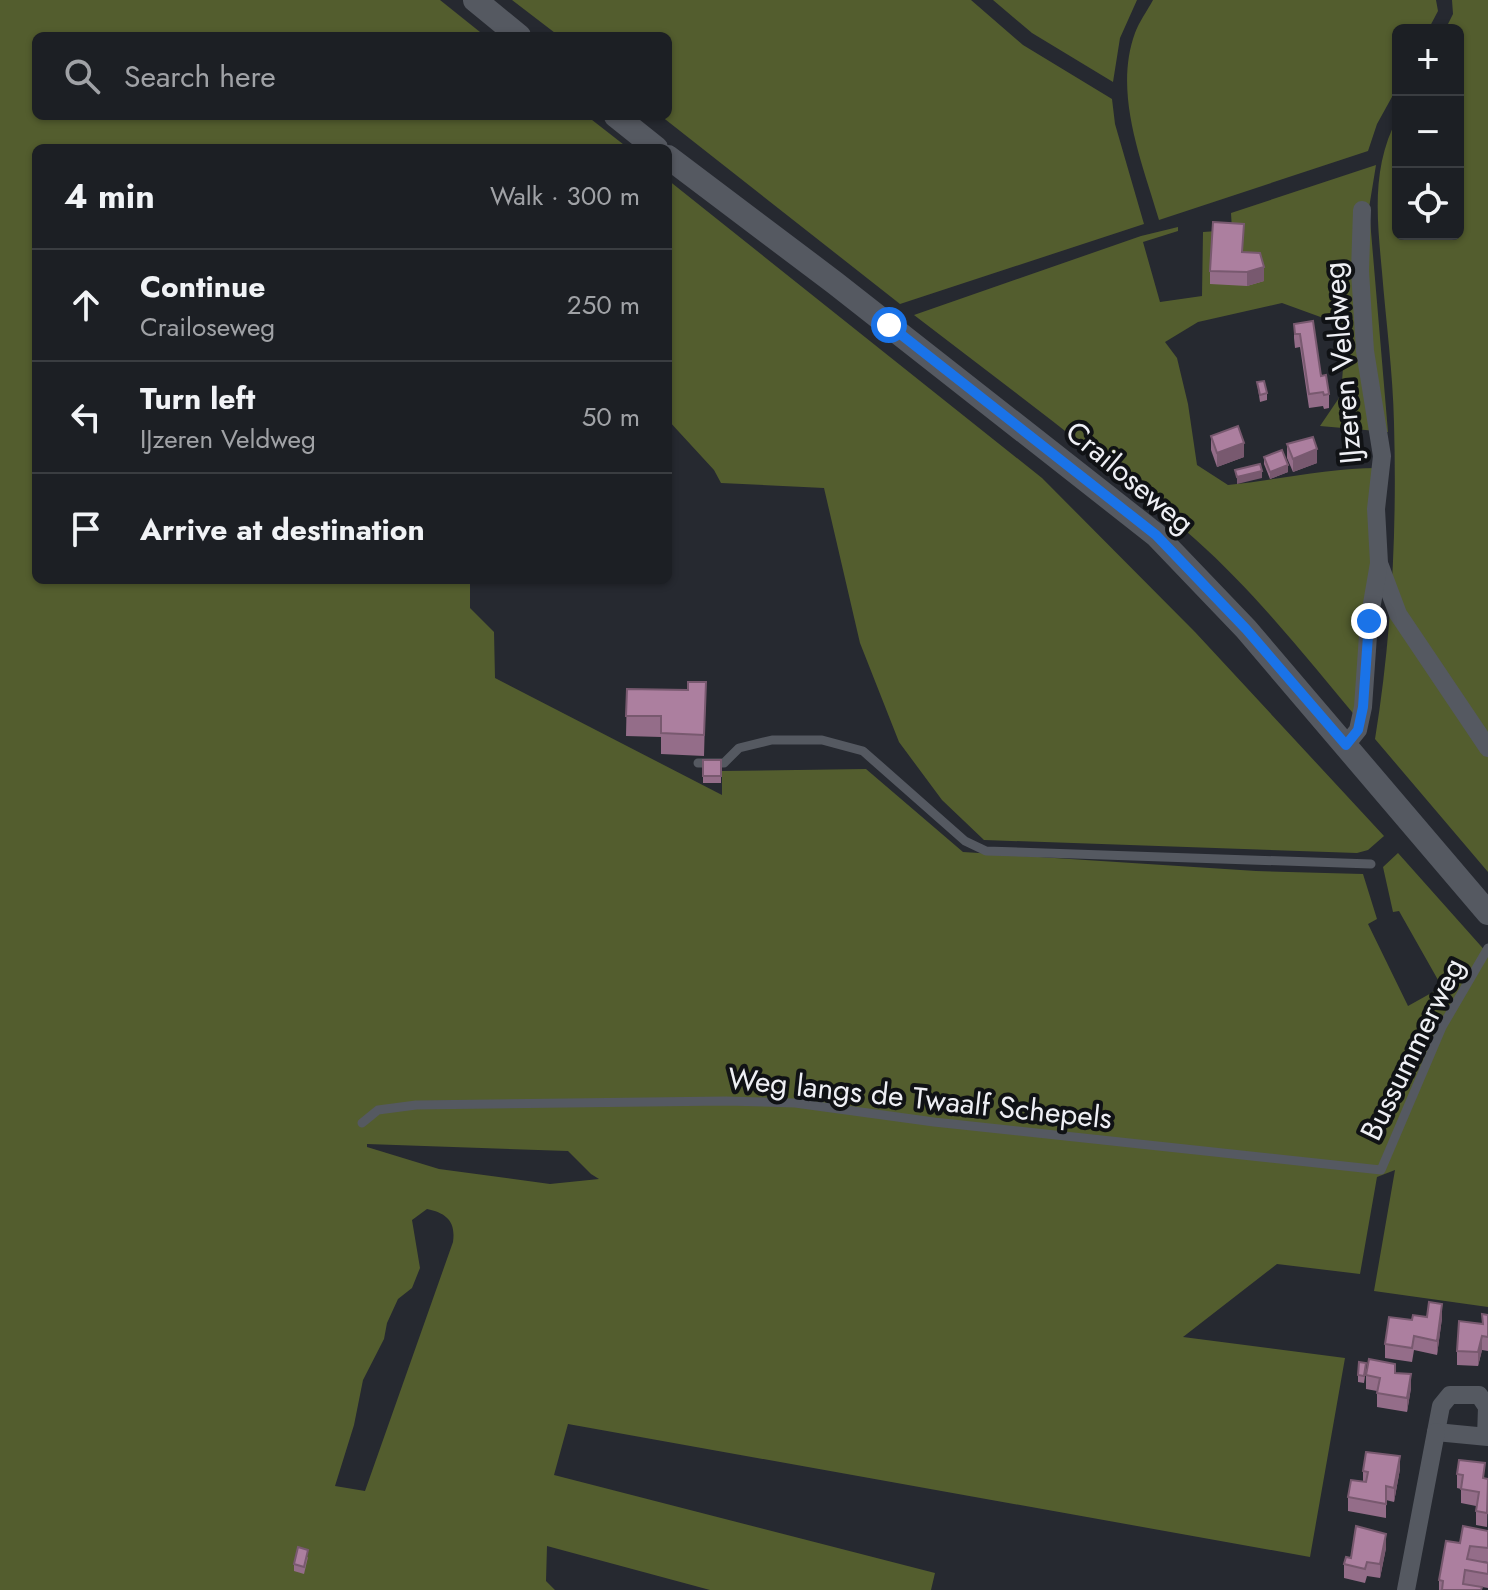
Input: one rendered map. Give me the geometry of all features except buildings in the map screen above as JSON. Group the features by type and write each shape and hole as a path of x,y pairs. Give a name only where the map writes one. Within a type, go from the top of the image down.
{"main road":[{"path":"475,0 514,32"},
{"path":"621,120 651,144"},
{"name":"Crailoseweg","path":"672,160 835,283 1156,535 1246,629 1488,913"}],"street":[{"name":"IJzeren Veldweg","path":"1346,745 1358,730 1363,707 1369,621 1379,563 1376,509 1382,456 1365,351 1360,271 1362,210"},
{"path":"1379,563 1398,614 1488,748"},
{"path":"1406,1590 1436,1432 1441,1406 1450,1395 1479,1395 1487,1407 1487,1437 1436,1432"}],"lane":[{"path":"698,763 724,763 739,748 772,740 822,740 863,751 965,841 986,851 1371,864"},
{"name":"Bussummerweg","path":"1381,1170 1442,1027 1488,948"},
{"name":"Weg langs de Twaalf Schepels","path":"362,1123 378,1110 416,1105 795,1103 949,1124 1381,1170"}],"green space":[{"path":"0,0 440,0 480,32 32,32 32,120 592,120 623,144 32,144 32,584 470,584 470,608 494,632 495,678 722,795 722,771 866,769 963,852 1256,871 1363,874 1377,919 1368,924 1408,1006 1442,987 1399,911 1393,912 1383,867 1398,853 1488,954 1488,1307 1374,1291 1395,1170 1377,1177 1360,1274 1277,1264 1183,1337 1345,1358 1310,1557 568,1424 554,1475 935,1573 931,1590 710,1590 547,1546 546,1581 555,1590 0,1590","holes":["367,1144 568,1151 599,1179 550,1184 439,1169 367,1147","427,1209 440,1213 451,1223 453,1242 365,1491 335,1486 354,1425 363,1380 384,1339 387,1323 398,1299 412,1288 420,1268 412,1220"]},
{"path":"512,0 971,0 1023,45 1112,99 1115,124 1144,224 900,304 666,120 672,120 672,32 554,32"},
{"path":"993,0 1137,0 1120,38 1113,82 1032,33"},
{"path":"1153,0 1436,0 1438,11 1431,24 1392,24 1392,97 1377,124 1368,151 1159,220 1138,151 1128,103 1129,56 1141,21"},
{"path":"1452,0 1488,0 1488,872 1375,739 1389,621 1395,502 1392,385 1379,232 1380,174 1392,130 1392,240 1464,240 1464,24 1448,24 1453,14"},
{"path":"1376,165 1369,208 1388,432 1320,426 1341,395 1345,341 1337,323 1282,303 1198,322 1165,342 1177,358 1197,465 1228,485 1322,472 1379,468 1362,724 1261,605 1195,539 1092,452 914,315 1141,236 1178,227 1178,231 1143,242 1160,302 1202,296 1203,232 1232,230 1231,213"},
{"path":"672,183 1042,478 1195,632 1384,836 1368,850 1357,853 984,840 942,800 899,742 860,643 824,488 721,483 714,470 672,424"}],"route":[{"path":"889,325 1156,535 1246,629 1346,745 1358,730 1363,707 1369,621"}]}
